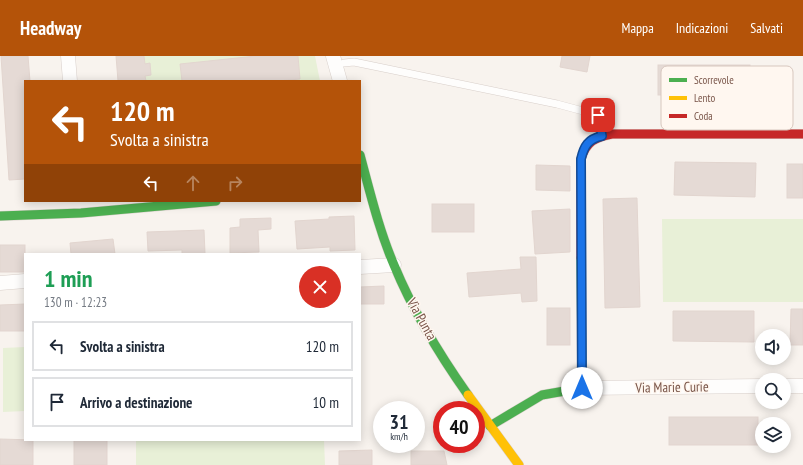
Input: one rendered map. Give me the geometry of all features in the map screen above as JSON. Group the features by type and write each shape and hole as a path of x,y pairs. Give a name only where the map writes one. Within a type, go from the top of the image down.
{"street":[{"path":"68,56 70,80"},
{"path":"339,59 340,80"},
{"path":"582,388 581,159 584,147 590,140 612,134 803,134"},
{"name":"Via Punta","path":"361,162 364,181 394,265 417,311 436,345 490,426 519,465"},
{"path":"0,216 80,207 193,202"},
{"path":"361,267 394,265"},
{"path":"0,283 24,281"},
{"name":"Via Marie Curie","path":"490,426 542,395 582,388 755,386"},
{"path":"791,386 803,386"}],"lane":[{"path":"339,59 564,106 598,115 602,136"}],"green space":[{"path":"134,56 315,56 320,80 136,80"},
{"path":"662,219 803,219 803,302 663,302"},
{"path":"24,347 24,411 3,412 3,348"},
{"path":"136,441 324,441 325,465 136,465"}],"building":[{"path":"1,56 28,56 30,80 24,80 24,179 9,180"},
{"path":"116,56 144,56 145,64 150,63 151,75 145,76 146,80 118,80"},
{"path":"256,56 298,56 300,79 182,80 180,64"},
{"path":"562,56 590,56 587,72 560,67"},
{"path":"658,65 750,65 661,66 661,95 658,95"},
{"path":"675,162 756,163 755,197 674,195"},
{"path":"787,164 803,164 803,198 787,198"},
{"path":"536,165 570,166 570,191 536,190"},
{"path":"637,198 640,307 605,308 603,199"},
{"path":"432,204 474,204 474,232 432,232"},
{"path":"570,209 570,252 535,254 532,211"},
{"path":"354,216 355,250 330,251 330,247 297,249 295,221"},
{"path":"271,218 271,229 258,230 259,252 230,253 230,228 240,227 240,219"},
{"path":"204,230 205,253 182,253 182,250 148,251 147,232"},
{"path":"113,239 115,253 71,253 70,243"},
{"path":"0,245 25,245 24,272 0,272"},
{"path":"520,257 536,257 537,301 522,302 521,293 469,297 467,273 521,269"},
{"path":"384,286 384,304 361,304 361,287"},
{"path":"24,304 24,331 0,331 0,305"},
{"path":"547,308 570,308 570,345 547,345"},
{"path":"791,309 803,309 803,345 791,345"},
{"path":"673,311 754,311 754,342 673,341"},
{"path":"669,417 755,417 755,445 669,445"},
{"path":"0,439 33,441 33,465 0,465"},
{"path":"74,441 107,441 107,465 74,465"},
{"path":"372,450 372,465 339,465 339,451"},
{"path":"425,451 433,451 433,453 444,453 447,465 411,465 411,453 425,453"}],"traffic: fast":[{"path":"361,159 379,225 401,282 427,332 468,395"},
{"path":"0,216 81,213 205,202"},
{"path":"490,426 542,395 582,388 581,258"}],"traffic: slow":[{"path":"468,395 519,465"}],"traffic: jam":[{"path":"581,258 581,159 586,148 592,141 612,134 803,134"}],"route":[{"path":"582,388 581,159 584,147 590,140 602,136 598,115"}]}
